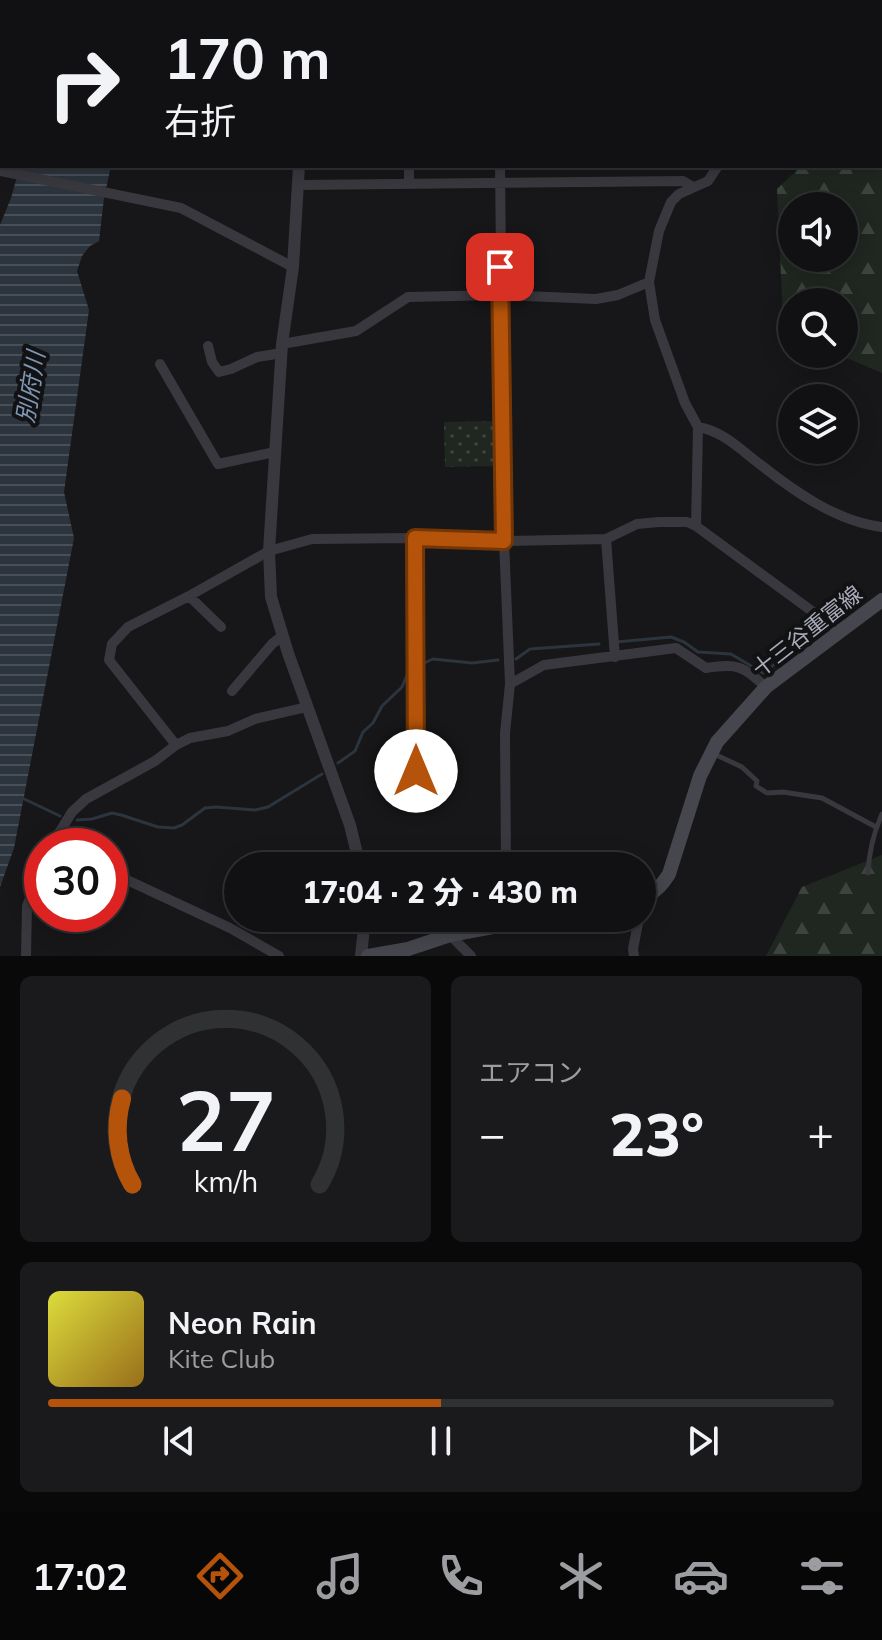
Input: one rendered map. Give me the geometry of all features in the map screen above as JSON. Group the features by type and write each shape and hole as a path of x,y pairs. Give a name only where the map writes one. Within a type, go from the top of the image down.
{"main road":[{"name":"十三谷重富線","path":"656,890 669,874 700,776 717,742 766,687 882,600"},
{"path":"368,956 408,949 462,932"}],"street":[{"path":"299,168 275,452 269,551 271,597 357,852"},
{"path":"409,168 409,183"},
{"path":"500,168 504,541 510,684 505,733 506,852"},
{"path":"696,526 698,427 685,403 655,320 649,282 659,231 671,202 679,194 708,181 717,168"},
{"path":"5,172 181,208 293,267"},
{"path":"299,185 683,181 693,187"},
{"path":"208,346 212,362 219,372 282,349 356,331 408,297 500,295 596,299 618,295 649,282"},
{"path":"160,364 218,464 275,452"},
{"path":"698,427 718,432 775,476 835,514 853,522 882,527"},
{"path":"176,745 109,660 112,644 128,627 269,551 312,539 606,539 637,524 687,522 839,631"},
{"path":"415,538 416,800"},
{"path":"606,539 615,657"},
{"path":"189,596 221,627"},
{"path":"232,691 282,636"},
{"path":"510,684 544,665 676,648 706,668 725,665 743,667 766,687"},
{"path":"63,828 72,812 86,799 190,738 228,731 255,719 307,707"},
{"path":"128,880 230,928 279,956"},
{"path":"26,932 26,956"},
{"path":"361,956 364,932"},
{"path":"634,956 636,932"},
{"path":"450,935 471,956"}],"lane":[{"path":"712,752 747,771 757,781 756,786 767,793 783,792 822,798 876,827"},
{"path":"868,873 869,851 882,814"}],"green space":[{"path":"799,168 882,168 882,373 858,363 858,288 782,288 781,272 858,272 858,192 778,192 778,211 777,189"},
{"path":"496,421 496,466 445,467 444,422"},
{"path":"882,855 882,956 766,956 802,887"}],"water":[{"name":"別府川","path":"19,168 111,168 99,241 82,256 77,271 89,310 64,492 74,538 14,848 0,887 0,225"}],"waterway":[{"path":"616,642 671,637 698,652 731,654 763,673 824,627"},
{"path":"516,659 530,649 599,644"},
{"path":"424,663 433,659 472,663 498,660"},
{"path":"338,763 355,751 363,732 373,723 382,706 402,687 410,668"},
{"path":"77,820 112,813 158,827 174,828 205,808 255,810 268,807 322,774"},
{"path":"20,797 60,816"}],"route":[{"path":"416,771 415,538 504,541 500,267"}]}
